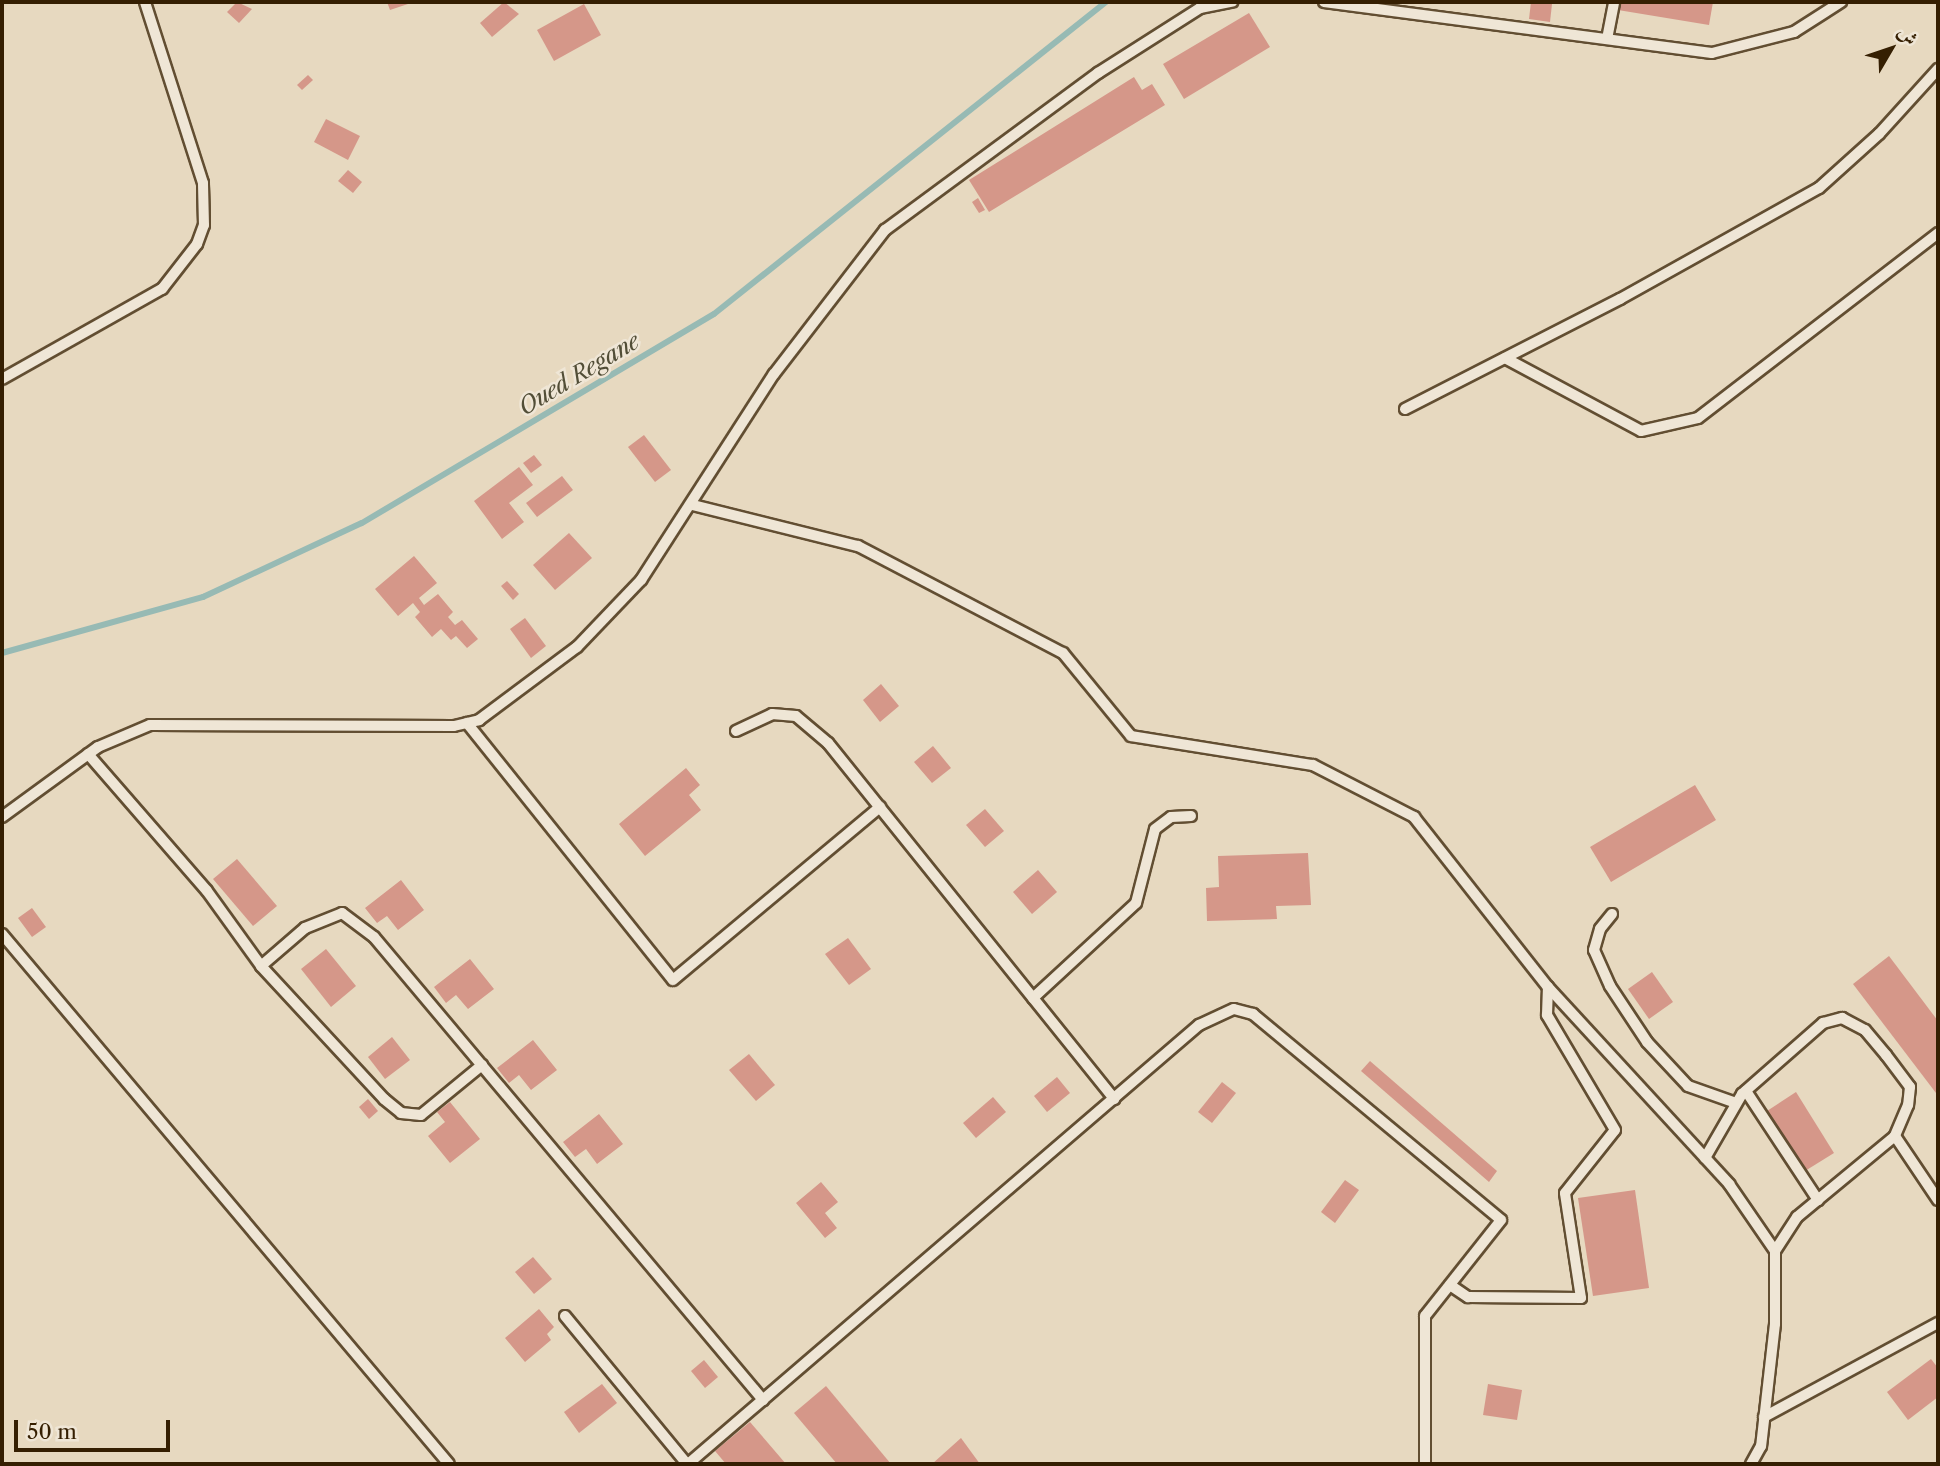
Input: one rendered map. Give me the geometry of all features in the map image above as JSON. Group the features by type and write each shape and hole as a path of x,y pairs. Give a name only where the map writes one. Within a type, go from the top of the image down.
{"lane":[{"path":"2,379 162,289 197,244 204,225 203,183 145,2"},
{"path":"2,817 88,754 150,725 467,723 479,720 577,647 641,580 693,505 774,374 886,230 1098,73 1200,8 1232,2"},
{"path":"1324,2 1712,53 1794,32 1841,2"},
{"path":"1607,39 1614,2"},
{"path":"1405,409 1505,358 1819,188 1879,134 1938,69"},
{"path":"1505,358 1641,431 1699,418 1938,233"},
{"path":"693,505 858,546 1063,653 1131,736 1313,765 1413,817 1548,987 1729,1184 1775,1251"},
{"path":"736,731 772,715 796,716 828,743 1114,1098"},
{"path":"467,723 673,980 880,807"},
{"path":"88,754 207,891 261,967 401,1113 421,1115 482,1065"},
{"path":"1033,998 1136,903 1155,829 1171,817 1191,816"},
{"path":"261,967 305,928 342,913 374,937 763,1400"},
{"path":"1612,914 1600,929 1594,950 1610,986 1647,1042 1688,1086 1736,1103"},
{"path":"2,934 449,1464"},
{"path":"1450,1284 1468,1297 1581,1298 1565,1193 1615,1130 1547,1015 1548,987"},
{"path":"565,1316 688,1464 1199,1025 1234,1009 1253,1014 1501,1220 1425,1317 1425,1464"},
{"path":"1706,1158 1736,1103 1746,1091 1823,1023 1842,1018 1866,1030 1910,1087 1908,1105 1895,1136 1797,1217 1775,1251 1774,1324 1761,1446 1751,1464"},
{"path":"1746,1091 1818,1200"},
{"path":"1895,1136 1938,1200"},
{"path":"1764,1417 1938,1323"}],"building":[{"path":"237,2 252,9 239,23 227,12"},
{"path":"387,2 414,2 390,10"},
{"path":"504,2 519,14 492,37 480,23"},
{"path":"1531,2 1552,4 1550,22 1529,19"},
{"path":"1619,2 1713,2 1709,25 1618,10"},
{"path":"584,4 601,35 554,61 537,30"},
{"path":"1249,13 1270,47 1184,99 1163,64"},
{"path":"308,75 313,80 302,90 297,85"},
{"path":"1134,77 1142,90 1152,84 1165,105 989,212 969,180"},
{"path":"326,119 360,136 348,160 314,142"},
{"path":"348,170 362,182 353,193 338,181"},
{"path":"978,198 985,210 979,213 972,202"},
{"path":"644,435 671,470 655,482 628,447"},
{"path":"534,455 542,465 531,473 523,463"},
{"path":"519,467 533,485 509,503 524,522 502,539 474,501"},
{"path":"562,476 573,490 537,517 526,503"},
{"path":"569,533 592,558 555,590 533,565"},
{"path":"414,556 437,583 419,598 424,605 438,594 453,612 448,617 455,625 462,620 478,639 467,648 456,636 451,640 441,629 432,637 415,617 420,612 413,603 398,616 375,589"},
{"path":"507,581 519,594 513,600 501,586"},
{"path":"525,618 546,646 531,658 510,629"},
{"path":"881,684 899,706 880,722 863,700"},
{"path":"933,746 951,768 932,783 914,762"},
{"path":"686,768 700,785 689,795 701,810 645,856 619,824"},
{"path":"1695,785 1716,820 1611,882 1590,847"},
{"path":"985,809 1004,831 985,847 966,825"},
{"path":"1308,853 1311,905 1276,906 1277,919 1207,921 1206,888 1219,887 1218,856"},
{"path":"237,859 277,906 253,926 213,879"},
{"path":"1038,870 1057,892 1032,914 1013,892"},
{"path":"401,880 424,910 398,930 387,916 377,923 365,908"},
{"path":"32,908 46,927 32,937 18,918"},
{"path":"848,938 871,969 849,985 825,954"},
{"path":"326,949 356,986 331,1007 301,969"},
{"path":"1889,956 1938,1021 1936,1093 1853,984"},
{"path":"470,959 494,989 468,1009 456,995 446,1003 434,987"},
{"path":"1652,972 1673,1002 1649,1019 1628,989"},
{"path":"392,1037 410,1060 385,1079 368,1057"},
{"path":"533,1040 557,1070 531,1090 519,1075 509,1083 497,1068"},
{"path":"749,1054 775,1085 756,1101 729,1070"},
{"path":"1370,1061 1497,1171 1489,1182 1361,1071"},
{"path":"1057,1077 1070,1093 1047,1112 1034,1096"},
{"path":"1222,1082 1236,1093 1212,1123 1198,1112"},
{"path":"1796,1092 1834,1153 1805,1171 1767,1111"},
{"path":"993,1097 1006,1112 976,1138 963,1123"},
{"path":"368,1099 378,1111 369,1119 359,1107"},
{"path":"450,1102 480,1139 450,1163 428,1136 445,1122 437,1112"},
{"path":"599,1114 623,1144 597,1164 586,1149 575,1157 563,1142"},
{"path":"1345,1180 1359,1190 1335,1223 1321,1212"},
{"path":"821,1182 838,1202 825,1213 837,1228 825,1238 796,1203"},
{"path":"1635,1190 1649,1288 1593,1296 1578,1198"},
{"path":"533,1257 552,1279 534,1294 515,1272"},
{"path":"539,1309 554,1327 547,1334 551,1340 525,1362 505,1338"},
{"path":"1931,1359 1938,1368 1938,1397 1908,1420 1887,1392"},
{"path":"704,1360 718,1377 705,1388 691,1371"},
{"path":"602,1384 617,1403 579,1433 564,1412"},
{"path":"1488,1384 1522,1390 1517,1420 1483,1415"},
{"path":"826,1386 891,1464 837,1464 794,1413"},
{"path":"750,1422 786,1464 726,1464 715,1451"},
{"path":"961,1438 980,1464 932,1464"}],"waterway":[{"name":"Oued Regane","path":"2,653 203,597 362,523 714,314 1106,2"}]}
